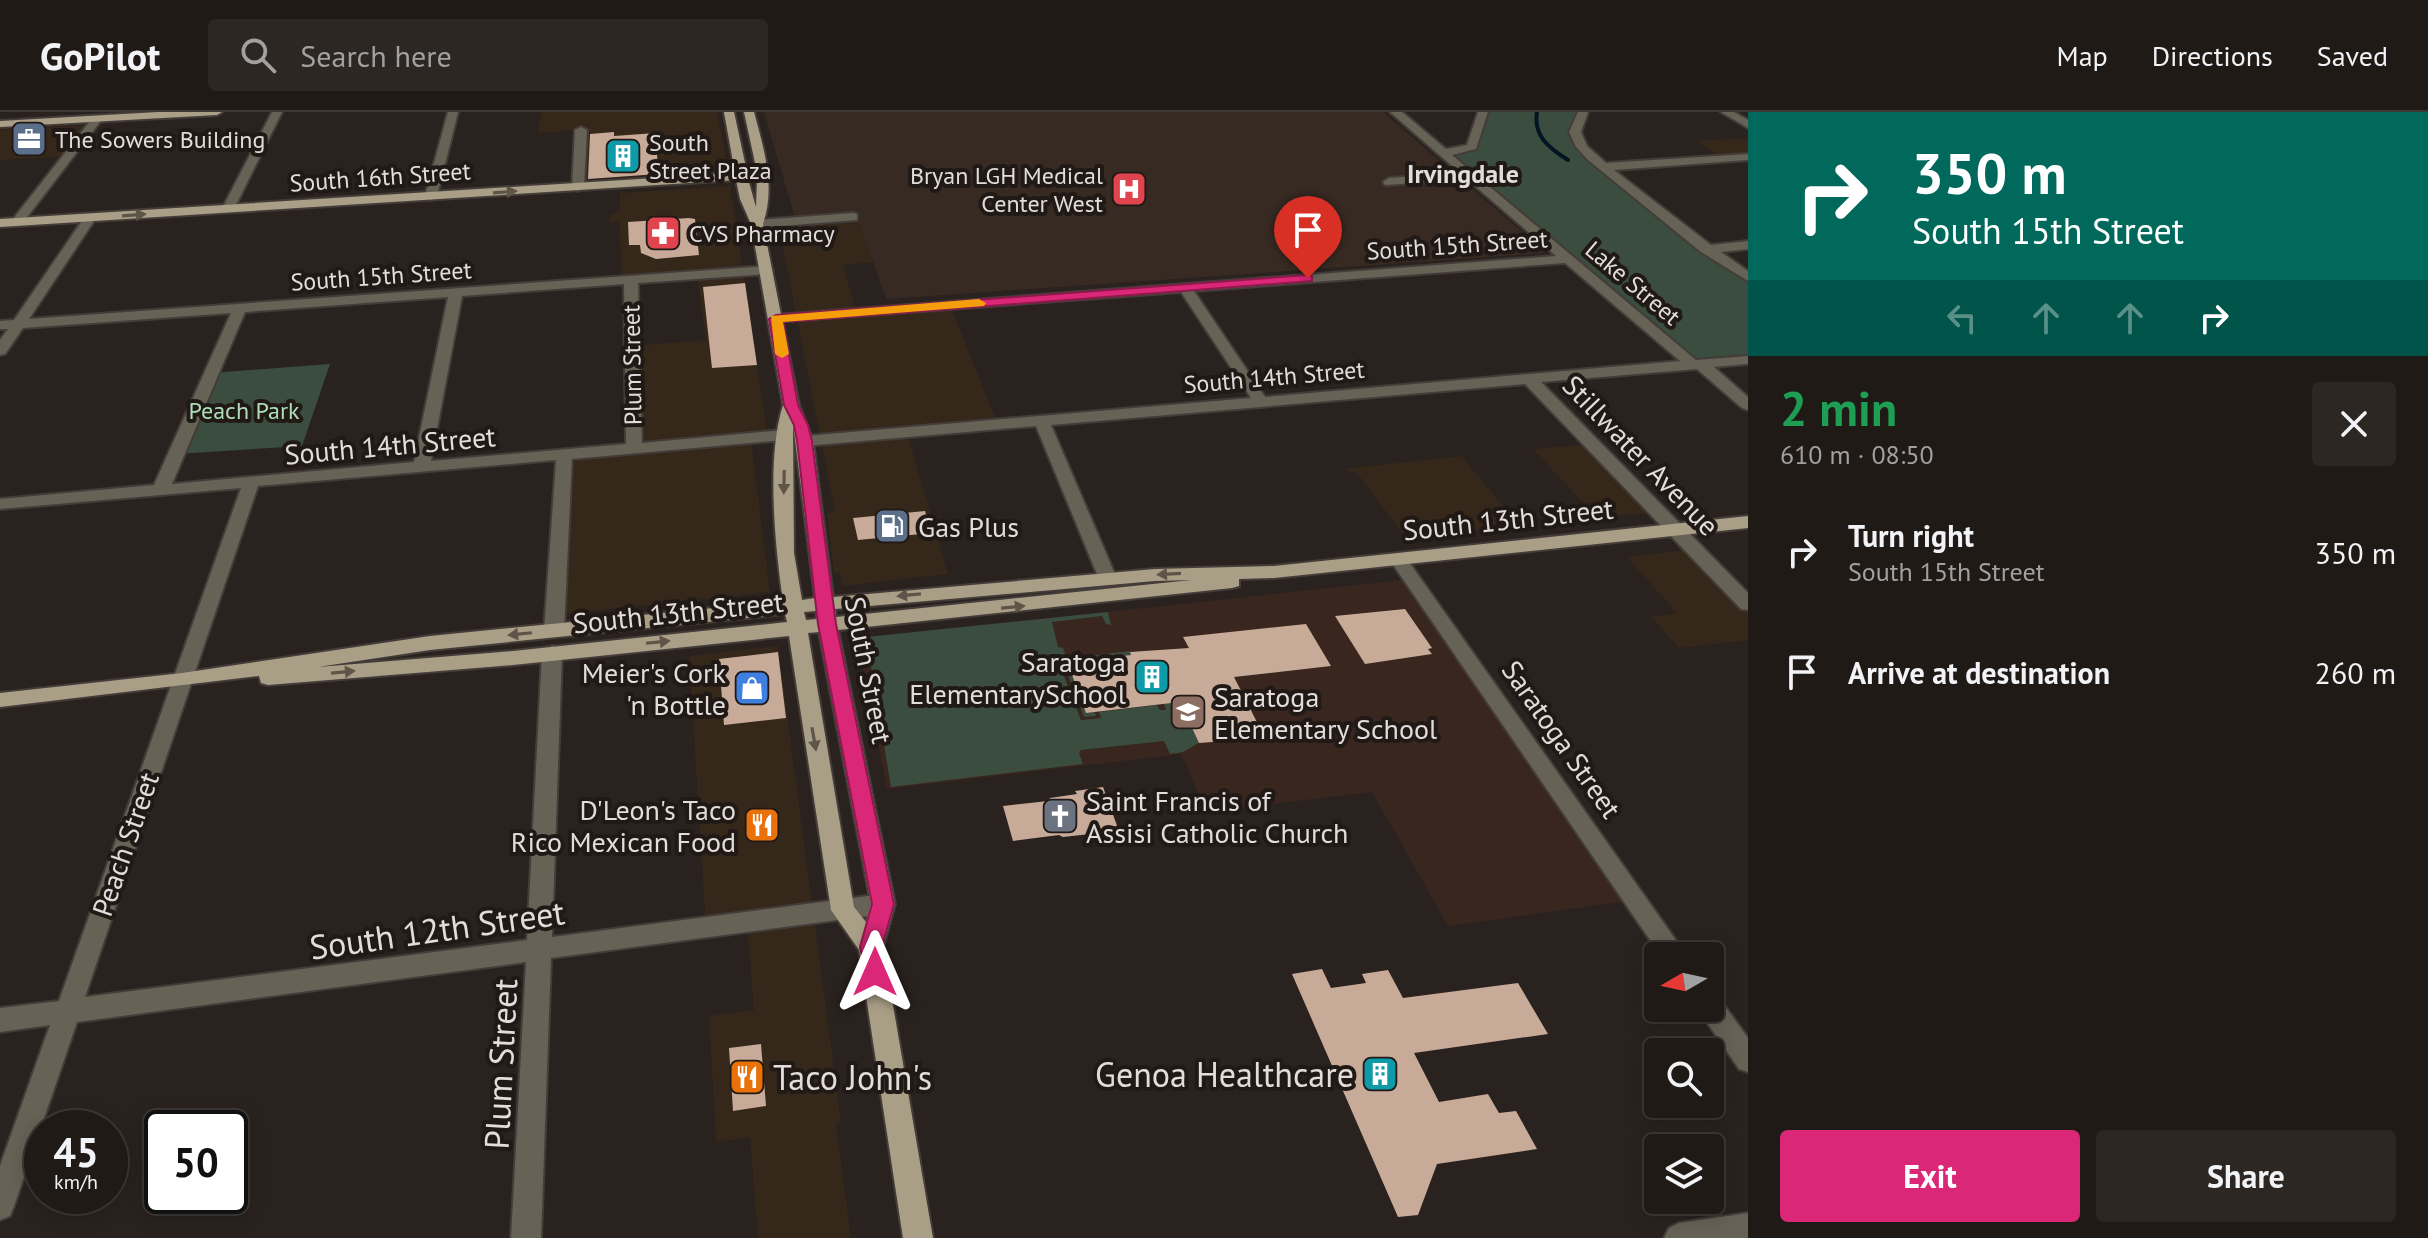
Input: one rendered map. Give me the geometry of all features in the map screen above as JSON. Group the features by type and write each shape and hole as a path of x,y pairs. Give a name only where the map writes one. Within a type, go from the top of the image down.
{"main road":[{"path":"0,124 217,112"},
{"name":"South Street","path":"729,112 741,177 750,212 757,224 791,405 805,441 827,624 883,904 871,947 918,1238"},
{"name":"South Street","path":"749,112 762,175 763,211 757,224"},
{"name":"South 16th Street","path":"0,223 762,175"},
{"name":"South Street","path":"791,405 783,435 784,535 792,607 843,910 871,947"},
{"name":"South 13th Street","path":"0,700 182,680 250,679 553,642 792,607 1108,579 1215,572 1274,572 1748,522"},
{"name":"South 13th Street","path":"553,642 796,628 1224,584 1274,572"}],"street":[{"path":"228,209 277,112"},
{"path":"431,196 453,112"},
{"name":"Lake Street","path":"1395,112 1567,259 1748,405"},
{"path":"1443,153 1472,147 1483,112"},
{"path":"1583,112 1575,132 1579,142 1706,249 1748,277"},
{"path":"1726,112 1748,125"},
{"path":"17,222 98,118"},
{"path":"578,187 581,130"},
{"path":"1605,167 1748,157"},
{"path":"1389,182 1470,176"},
{"path":"757,224 853,217"},
{"path":"0,351 90,218"},
{"path":"1706,249 1748,245"},
{"name":"South 15th Street","path":"776,319 1567,259"},
{"name":"South 15th Street","path":"0,325 766,270"},
{"name":"Plum Street","path":"631,280 634,450"},
{"path":"1184,287 1261,402"},
{"path":"421,468 456,292"},
{"path":"160,491 240,308"},
{"name":"South 14th Street","path":"805,441 1748,360"},
{"name":"Stillwater Avenue","path":"1529,379 1748,604"},
{"path":"1042,421 1108,579"},
{"name":"South 14th Street","path":"0,504 783,435"},
{"name":"Plum Street","path":"526,1238 564,456"},
{"name":"Peach Street","path":"0,1206 251,483"},
{"name":"Saratoga Street","path":"1398,559 1665,942"},
{"name":"South 12th Street","path":"0,1020 883,904"},
{"path":"1721,1022 1748,1060"},
{"path":"1679,1238 1748,1227"}],"shaded area":[{"path":"541,112 717,112 728,170 579,180 581,130 538,133"},
{"name":"Bryan LGH Medical Center West","path":"764,112 1383,112 1547,253 886,299 856,214 795,218"},
{"path":"93,125 69,156 0,160 0,130"},
{"path":"1748,138 1748,157 1724,159 1697,141"},
{"path":"730,186 768,437 751,439 770,592 555,615 564,456 634,450 632,346 706,340 697,276 621,281 620,221 610,223 610,215 620,212 620,193"},
{"path":"857,217 873,262 843,265 857,313 950,305 998,425 907,433 948,574 843,586 840,573 834,573 827,514 835,512 778,222"},
{"path":"1591,444 1657,512 1597,518 1533,449"},
{"path":"1461,456 1520,526 1406,538 1361,478 1342,469"},
{"path":"1694,549 1748,604 1748,640 1679,648 1651,617 1677,613 1627,557"},
{"name":"Saratoga Elementary School","path":"1412,579 1635,900 1448,926 1372,792 1207,812 1181,754 887,789 857,639"},
{"path":"778,646 841,1122 836,1124 851,1238 758,1238 750,1137 716,1142 709,1016 754,1010 747,923 706,927 689,656"}],"green space":[{"path":"1483,112 1583,112 1579,142 1748,277 1748,360 1693,365 1443,153 1466,150"},
{"name":"Peach Park","path":"330,364 302,446 176,454 211,373"},
{"path":"1108,612 1111,625 1106,624 1102,616 1052,622 1058,647 1063,648 1066,656 1057,658 1081,720 1101,718 1099,712 1157,705 1160,710 1166,710 1164,704 1179,699 1199,743 1183,752 1170,754 1164,741 1081,750 1079,753 1083,764 891,787 866,637"},
{"path":"1130,651 1131,655 1122,656 1127,669 1072,675 1086,713 1095,712 1096,716 1084,717 1062,659"}],"building":[{"name":"South Street Plaza","path":"614,132 614,136 656,133 658,174 588,179 590,134"},
{"name":"CVS Pharmacy","path":"695,219 699,255 656,259 641,253 640,245 629,245 628,222"},
{"path":"745,283 757,365 712,368 703,287"},
{"name":"Gas Plus","path":"925,511 932,533 858,540 853,518"},
{"path":"1405,609 1432,648 1428,649 1432,654 1365,664 1335,616"},
{"name":"Saratoga ElementarySchool","path":"1306,624 1331,666 1234,677 1265,738 1199,743 1180,702 1086,713 1072,675 1127,669 1122,656 1131,655 1130,652 1189,648 1183,637"},
{"name":"Meier's Cork 'n Bottle","path":"778,652 786,718 724,725 719,659"},
{"name":"Saint Francis of Assisi Catholic Church","path":"1103,787 1120,834 1091,838 1090,834 1059,835 1013,841 1003,806 1048,801 1050,798 1077,794 1075,791"},
{"name":"Genoa Healthcare","path":"1322,969 1331,988 1366,983 1362,974 1388,970 1403,998 1518,983 1548,1034 1414,1053 1439,1102 1488,1094 1499,1113 1516,1111 1537,1149 1437,1164 1418,1215 1398,1217 1292,974"},
{"name":"Taco John's","path":"761,1044 766,1106 733,1111 729,1048"}],"waterway":[{"path":"1537,112 1540,135 1568,160"}],"slow traffic":[{"path":"782,354 776,319 979,303"}],"place":[{"name":"The Sowers Building","path":"29,139"},
{"name":"South Street Plaza","path":"623,156"},
{"name":"Bryan LGH Medical Center West","path":"1129,189"},
{"name":"CVS Pharmacy","path":"663,233"},
{"name":"Gas Plus","path":"892,526"},
{"name":"Saratoga ElementarySchool","path":"1152,677"},
{"name":"Meier's Cork 'n Bottle","path":"752,688"},
{"name":"Saratoga Elementary School","path":"1188,712"},
{"name":"Saint Francis of Assisi Catholic Church","path":"1060,816"},
{"name":"D'Leon's Taco Rico Mexican Food","path":"762,825"},
{"name":"Genoa Healthcare","path":"1380,1074"},
{"name":"Taco John's","path":"747,1077"}],"district":[{"name":"Irvingdale","path":"1463,173"}],"route":[{"path":"875,972 871,947 883,904 827,624 805,441 791,405 776,319 1308,278"}]}
